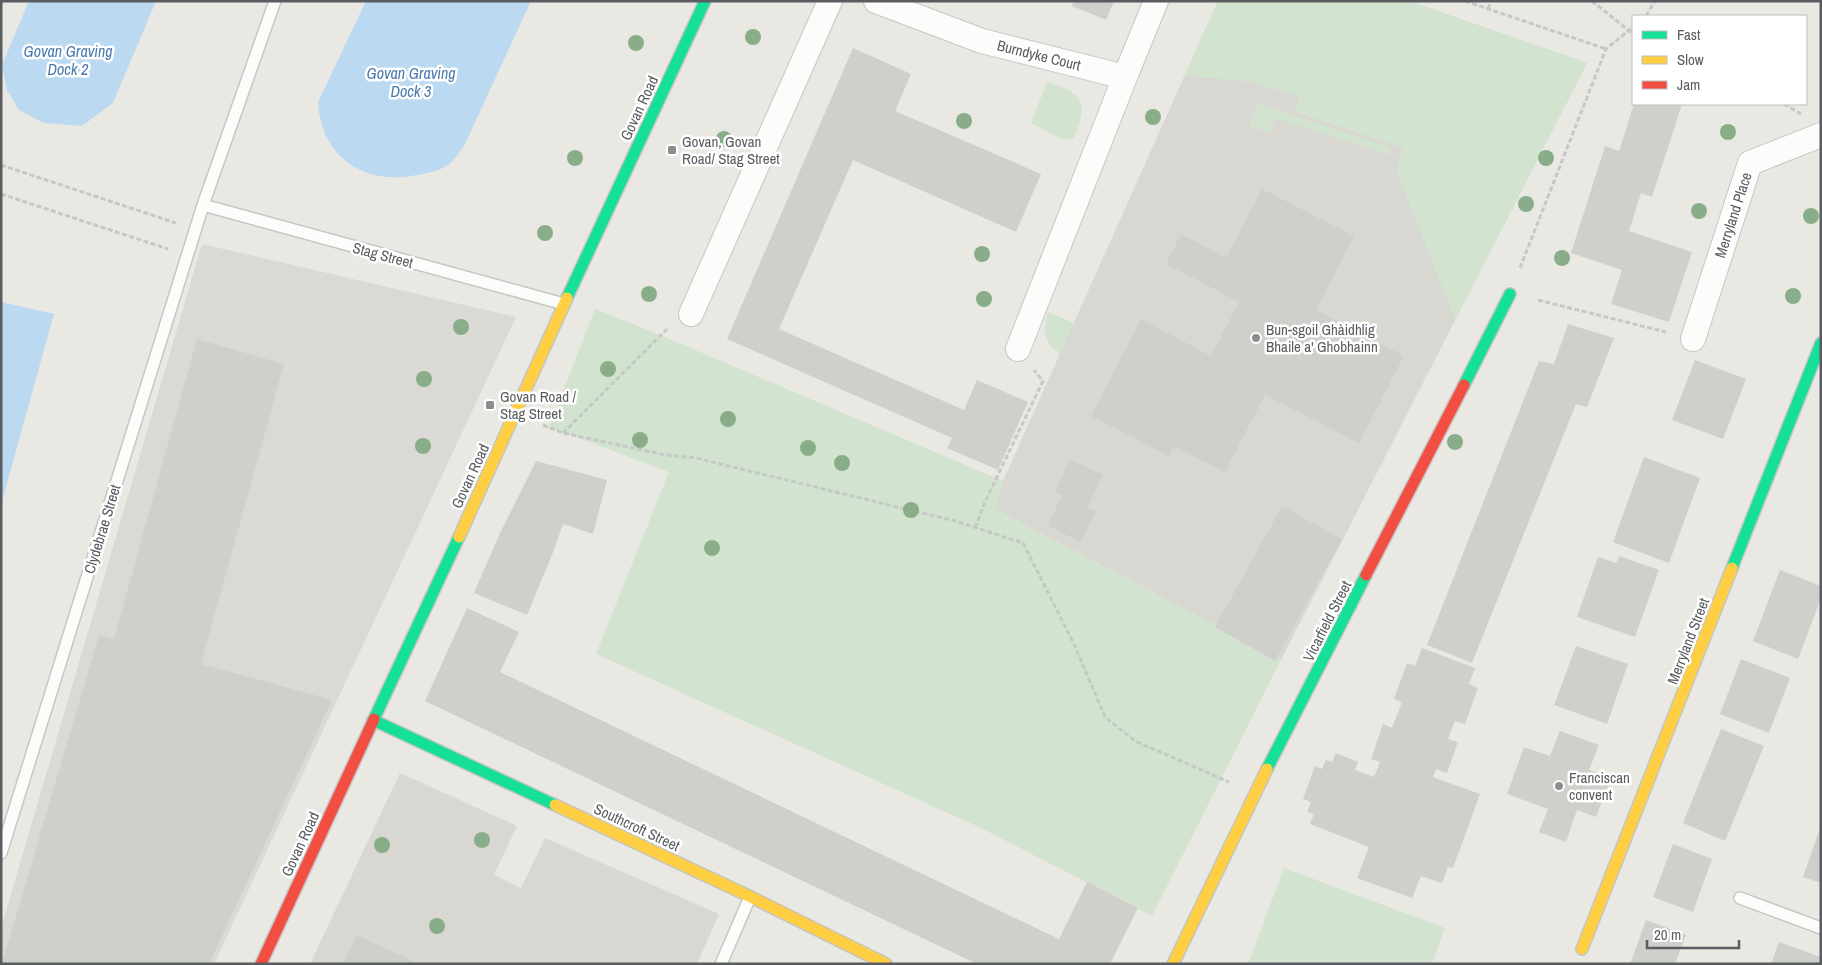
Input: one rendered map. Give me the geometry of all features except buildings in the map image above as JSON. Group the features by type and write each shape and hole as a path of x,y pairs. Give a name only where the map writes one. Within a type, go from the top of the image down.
{"street":[{"name":"Govan Road","path":"261,964 705,1"},
{"path":"691,314 830,1"},
{"name":"Burndyke Court","path":"876,1 982,41 1125,77"},
{"path":"1018,349 1156,1"},
{"name":"Merryland Place","path":"1693,338 1750,163 1821,135"},
{"name":"Vicarfield Street","path":"1173,964 1255,793 1510,294"},
{"name":"Merryland Street","path":"1582,950 1821,343"},
{"name":"Southcroft Street","path":"373,720 751,896 886,964"}],"lane":[{"name":"Clydebrae Street","path":"1,854 203,205 275,1"},
{"name":"Stag Street","path":"203,205 564,304"},
{"path":"721,964 751,896"},
{"path":"1740,898 1821,928"}],"path":[{"path":"1465,1 1606,49"},
{"path":"1488,9 1491,1"},
{"path":"1592,1 1632,33"},
{"path":"1647,15 1655,1"},
{"path":"1632,28 1606,49 1510,294 1693,338"},
{"path":"1,165 196,230"},
{"path":"1,194 187,256"},
{"path":"563,433 665,330 691,314"},
{"path":"975,528 985,502 1043,381 1018,349"},
{"path":"516,414 563,433 666,455 696,458 956,521 1023,543 1074,644 1105,717 1134,742 1255,793"}],"shaded area":[{"name":"Bun-sgoil Ghàidhlig Bhaile a' Ghobhainn","path":"1218,1 1409,1 1587,63 1281,660 995,509 1003,481"},
{"path":"202,244 516,317 214,964 1,964 1,928"},
{"path":"400,773 517,826 494,875 521,888 545,838 719,914 697,964 310,964"}],"green space":[{"path":"1218,1 1409,1 1587,63 1455,320 1396,169 1403,148 1295,112 1300,96 1246,81 1184,76"},
{"path":"1047,82 1076,95 1080,101 1082,107 1081,115 1074,138 1064,140 1031,123"},
{"path":"1257,103 1392,148 1389,155 1275,118 1270,133 1249,126"},
{"path":"595,309 1003,481 995,509 1281,660 1152,916 981,828 596,654 669,472 549,427"},
{"path":"1048,312 1074,323 1060,354 1054,350 1045,336"},
{"path":"1284,868 1445,928 1432,964 1248,964"}],"water":[{"name":"Govan Graving Dock 2","path":"29,1 156,1 113,103 82,126 44,123 19,110 7,90 2,65"},
{"name":"Govan Graving Dock 3","path":"366,1 531,1 464,146 449,164 441,168 417,175 380,176 363,171 349,163 337,152 327,138 321,121 318,102"},
{"path":"1,302 54,314 1,505"}],"traffic: fast":[{"path":"567,298 705,1"},
{"path":"1464,385 1510,294"},
{"path":"1732,568 1821,343"},
{"path":"374,719 459,537"},
{"path":"1267,769 1366,575"},
{"path":"373,720 555,805"}],"traffic: slow":[{"path":"459,537 567,298"},
{"path":"1582,949 1732,568"},
{"path":"1173,964 1267,769"},
{"path":"555,805 751,897 886,964"}],"traffic: jam":[{"path":"1366,575 1464,385"},
{"path":"261,964 374,719"}],"place":[{"name":"Govan, Govan Road/ Stag Street","path":"672,150"},
{"name":"Bun-sgoil Ghàidhlig Bhaile a' Ghobhainn","path":"1256,338"},
{"name":"Govan Road / Stag Street","path":"490,405"},
{"name":"Franciscan convent","path":"1559,786"}]}
